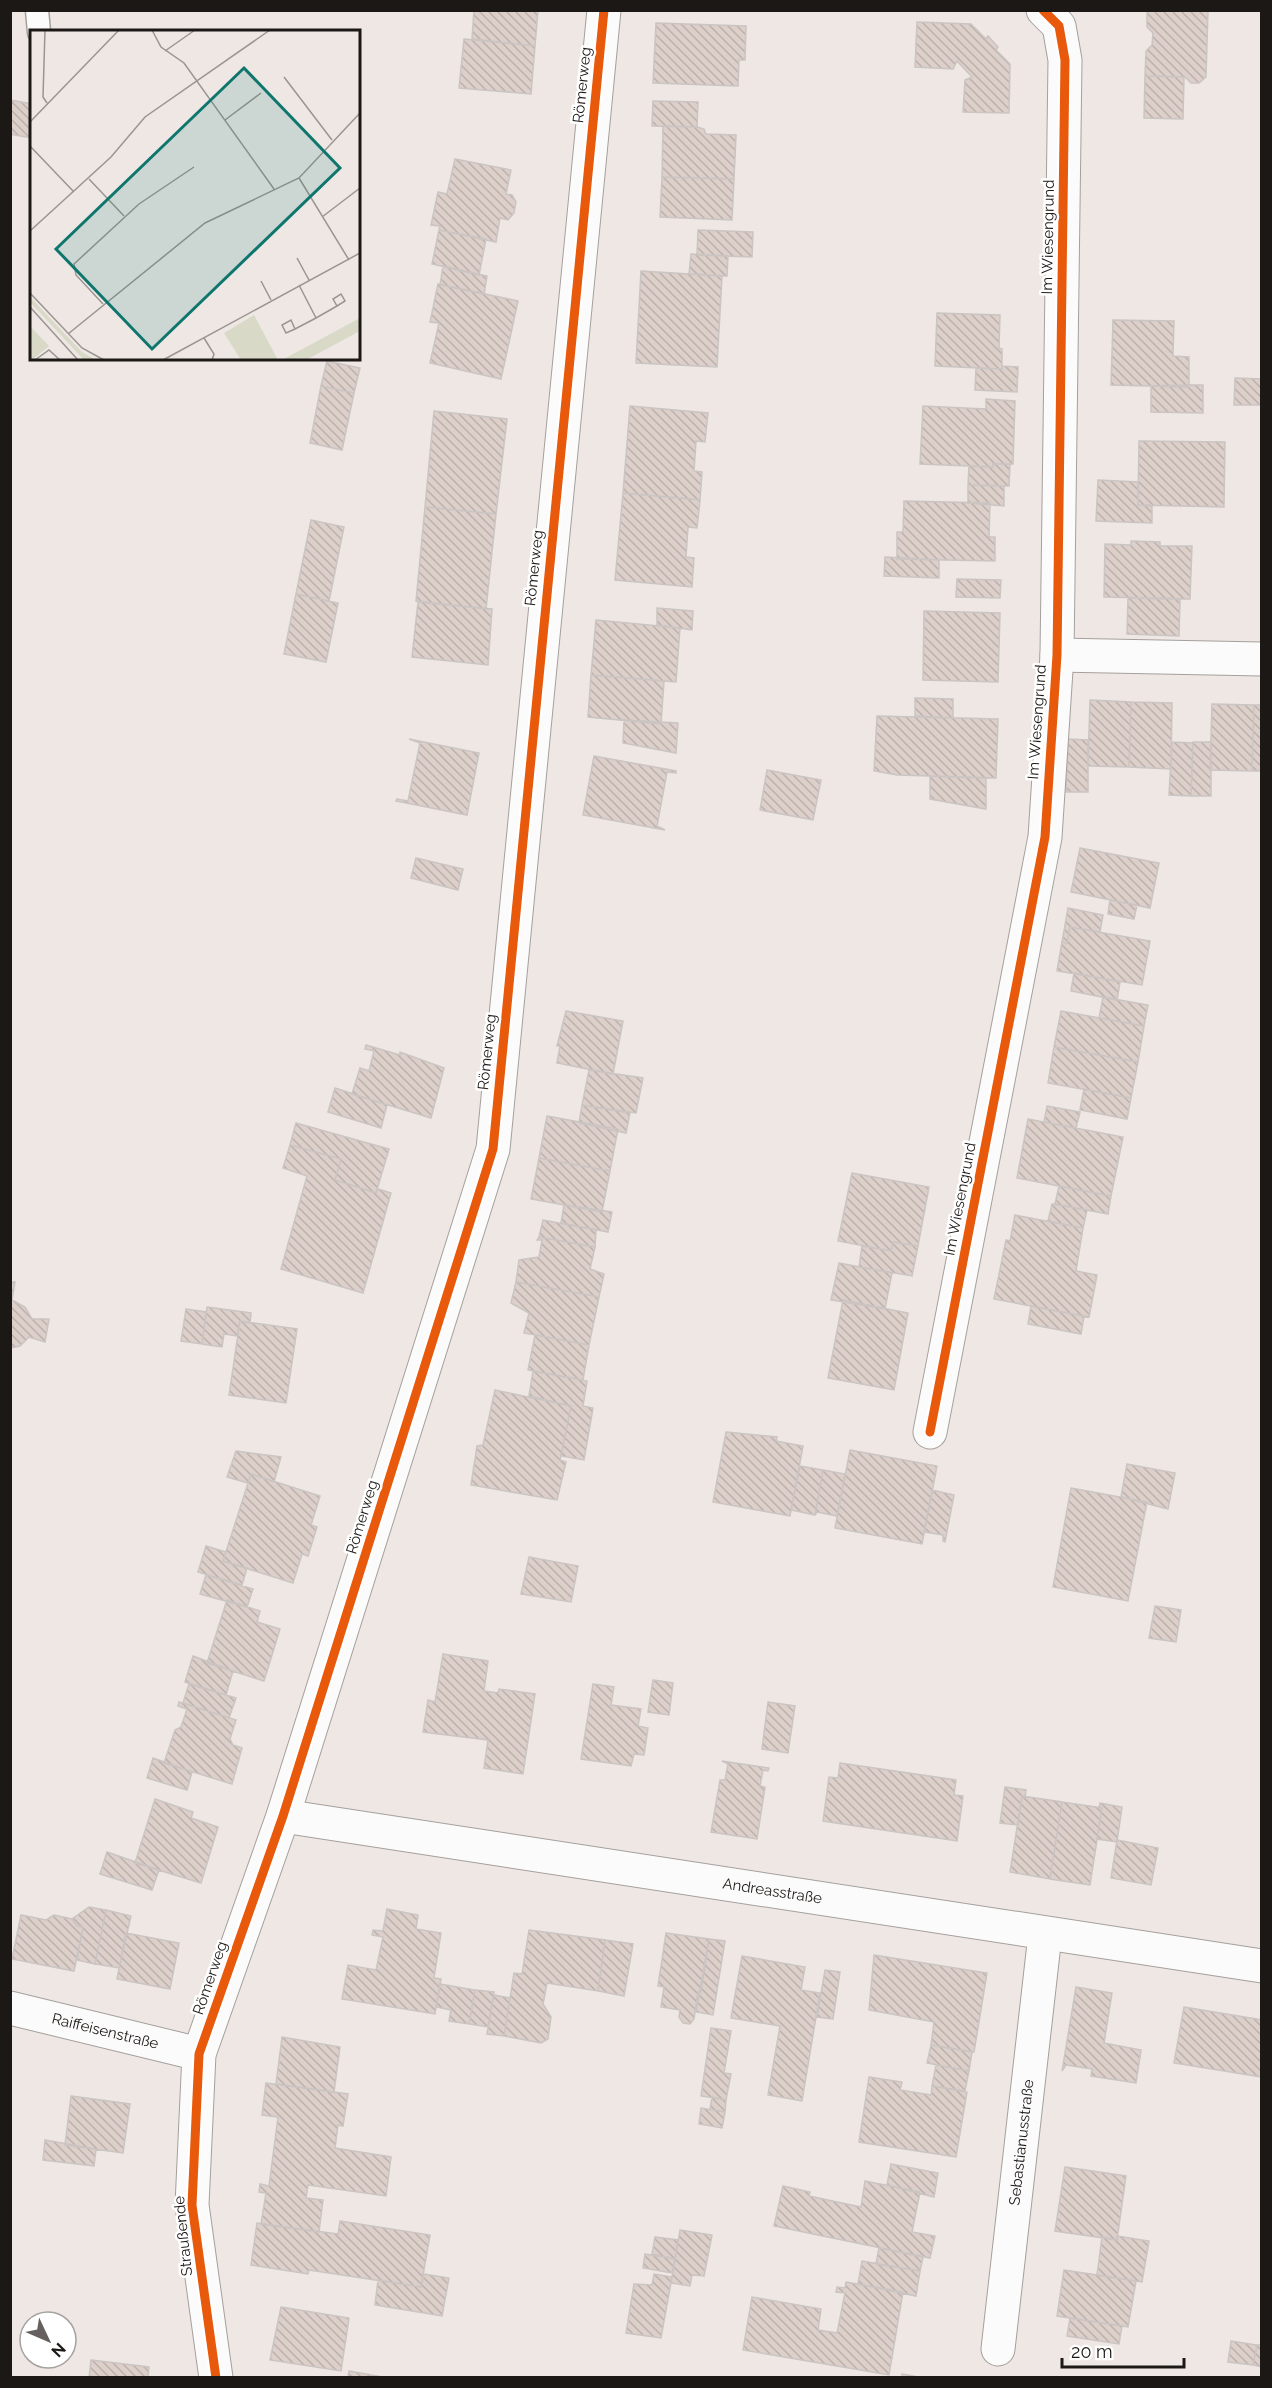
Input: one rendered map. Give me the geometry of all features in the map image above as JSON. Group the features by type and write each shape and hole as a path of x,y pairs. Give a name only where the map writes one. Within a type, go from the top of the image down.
{"street":[{"name":"Römerweg","path":"199,2054 283,1816 493,1149 604,10"},
{"name":"Im Wiesengrund","path":"930,1432 1045,837 1057,656 1065,60 1059,26 1043,10"},
{"name":"Im Wiesengrund","path":"1057,656 1262,659"},
{"name":"Andreasstraße","path":"283,1816 1045,1935 1262,1966"},
{"name":"Sebastianusstraße","path":"998,2349 1045,1935"},
{"name":"Raiffeisenstraße","path":"10,2008 199,2054"},
{"name":"Straußende","path":"199,2054 192,2205 216,2378"}],"lane":[{"path":"37,10 39,30"}],"building":[{"path":"474,10 538,10 535,46 472,39"},
{"path":"1147,10 1208,10 1206,77 1199,83 1191,83 1185,77 1145,76 1146,51 1152,45 1153,33 1147,27"},
{"path":"917,22 971,24 986,39 988,36 998,47 996,50 1010,64 1009,113 963,112 965,80 972,77 957,61 953,69 915,67"},
{"path":"656,23 746,26 745,60 739,60 738,86 653,83"},
{"path":"464,39 535,46 531,94 459,88"},
{"path":"1145,76 1184,77 1183,119 1144,118"},
{"path":"10,100 30,104 30,138 10,134"},
{"path":"653,101 698,102 697,127 652,126"},
{"path":"663,126 697,127 704,129 706,134 736,135 734,179 662,177"},
{"path":"455,159 511,170 506,194 512,195 516,202 514,213 508,220 500,218 496,242 439,230 440,226 431,225 438,192 447,194"},
{"path":"662,177 734,179 732,220 660,217"},
{"path":"439,230 486,239 479,275 432,264"},
{"path":"698,230 753,232 752,257 697,255"},
{"path":"691,254 728,256 727,276 689,274"},
{"path":"443,266 487,276 484,294 440,285"},
{"path":"641,271 722,276 717,367 636,363"},
{"path":"438,284 518,301 501,379 430,363 439,323 430,322"},
{"path":"937,313 1000,315 999,348 1002,349 1002,369 935,366"},
{"path":"1113,320 1174,321 1173,356 1189,357 1189,387 1111,385"},
{"path":"327,361 360,368 354,393 321,386"},
{"path":"1002,366 1018,367 1017,392 975,390 976,368 1002,369"},
{"path":"1235,378 1262,379 1262,405 1234,405"},
{"path":"1203,385 1203,413 1151,412 1151,386"},
{"path":"321,386 354,393 342,450 310,443"},
{"path":"986,399 1015,401 1013,464 993,464 993,467 920,464 923,406 986,409"},
{"path":"630,406 708,413 705,442 696,441 694,471 702,472 700,500 623,493"},
{"path":"434,411 507,419 496,514 425,507"},
{"path":"1139,441 1225,442 1224,507 1138,505"},
{"path":"993,464 1010,464 1009,486 968,485 969,466 993,467"},
{"path":"1098,480 1138,482 1138,505 1152,506 1152,523 1096,521"},
{"path":"968,485 1004,486 1004,506 968,503"},
{"path":"623,493 700,500 697,528 688,527 686,557 694,558 692,587 615,580"},
{"path":"904,501 990,503 989,537 995,537 995,561 897,559 897,532 903,532"},
{"path":"425,507 496,514 486,609 416,601"},
{"path":"311,520 344,527 329,601 296,594"},
{"path":"1131,541 1160,542 1160,546 1192,546 1190,599 1104,597 1105,544 1131,545"},
{"path":"885,557 939,560 939,578 884,576"},
{"path":"957,579 1001,580 1000,598 956,597"},
{"path":"296,594 338,603 326,662 284,654"},
{"path":"1128,598 1180,599 1179,636 1127,634"},
{"path":"418,602 492,609 488,665 412,657"},
{"path":"657,608 693,611 692,630 657,625"},
{"path":"924,611 1000,613 998,682 923,680"},
{"path":"596,620 680,628 676,682 591,675"},
{"path":"591,675 664,681 661,724 588,717"},
{"path":"915,698 953,699 953,718 915,716"},
{"path":"1090,700 1131,702 1129,767 1088,766"},
{"path":"1131,702 1172,703 1171,769 1129,767"},
{"path":"1212,704 1254,705 1252,771 1210,770"},
{"path":"1254,705 1262,705 1262,771 1252,771"},
{"path":"877,716 998,719 996,778 897,775 874,771"},
{"path":"624,720 678,723 676,753 623,743"},
{"path":"409,739 479,753 467,815 396,801 397,799 408,801 420,743"},
{"path":"1068,739 1088,740 1088,792 1066,792"},
{"path":"1172,742 1193,743 1191,796 1169,795"},
{"path":"1193,742 1211,742 1211,796 1191,796"},
{"path":"594,756 676,771 676,773 667,772 657,826 665,830 583,815"},
{"path":"767,770 821,780 813,820 760,810"},
{"path":"930,776 986,778 986,809 930,799"},
{"path":"1080,848 1159,863 1150,908 1071,892"},
{"path":"416,858 463,869 458,890 411,878"},
{"path":"1110,900 1137,905 1134,919 1108,914"},
{"path":"1068,908 1103,915 1100,932 1070,927 1067,943 1062,942"},
{"path":"1070,927 1150,941 1142,985 1057,971 1062,942 1067,943"},
{"path":"1074,973 1120,982 1117,1000 1071,991"},
{"path":"1103,997 1148,1005 1144,1026 1099,1018"},
{"path":"566,1011 623,1021 613,1074 557,1063 560,1046 557,1046"},
{"path":"1061,1011 1144,1026 1138,1062 1054,1047"},
{"path":"366,1045 400,1055 400,1052 444,1068 431,1118 352,1094 360,1068 369,1071 374,1051 365,1049"},
{"path":"1054,1047 1138,1062 1131,1098 1048,1083"},
{"path":"589,1070 643,1078 636,1113 582,1105"},
{"path":"335,1088 387,1105 381,1128 328,1112"},
{"path":"1084,1089 1131,1098 1127,1119 1080,1110"},
{"path":"582,1105 630,1113 626,1133 579,1123"},
{"path":"1047,1106 1080,1112 1076,1128 1044,1122"},
{"path":"547,1116 618,1129 610,1171 539,1158"},
{"path":"1028,1119 1123,1137 1111,1196 1017,1178"},
{"path":"296,1123 389,1149 376,1193 335,1180 341,1159 290,1145"},
{"path":"290,1145 341,1159 335,1180 376,1193 378,1189 391,1193 363,1293 281,1269 307,1176 283,1168"},
{"path":"539,1158 610,1171 602,1212 531,1199"},
{"path":"852,1173 929,1187 918,1246 893,1242 891,1251 838,1241"},
{"path":"1059,1186 1111,1196 1108,1214 1055,1204"},
{"path":"1052,1204 1087,1210 1083,1228 1048,1221"},
{"path":"564,1205 612,1212 608,1232 561,1223"},
{"path":"1015,1215 1083,1228 1076,1271 1097,1275 1089,1317 994,1299 1006,1240 1010,1241"},
{"path":"543,1220 596,1230 595,1247 539,1237"},
{"path":"539,1237 595,1247 590,1269 604,1274 599,1297 516,1282 519,1260 539,1257 542,1240 537,1240"},
{"path":"893,1242 918,1246 912,1276 859,1267 862,1246 891,1251"},
{"path":"839,1263 892,1273 885,1309 831,1300"},
{"path":"10,1282 15,1282 12,1300 25,1307 32,1319 49,1319 45,1342 29,1337 20,1346 10,1348"},
{"path":"516,1282 599,1297 589,1345 524,1333 529,1313 511,1303"},
{"path":"843,1300 908,1313 894,1390 828,1378"},
{"path":"1031,1306 1084,1316 1081,1334 1028,1324"},
{"path":"207,1307 251,1313 250,1323 240,1321 237,1336 224,1334 222,1347 202,1344"},
{"path":"186,1309 206,1312 202,1344 181,1341"},
{"path":"240,1321 297,1329 286,1403 229,1395"},
{"path":"535,1335 589,1345 583,1380 528,1370"},
{"path":"533,1371 587,1381 583,1406 593,1408 584,1460 561,1456 571,1406 529,1396"},
{"path":"495,1390 571,1406 560,1460 566,1462 557,1500 471,1485 477,1446 483,1445"},
{"path":"726,1432 777,1437 776,1441 803,1446 790,1516 713,1502"},
{"path":"850,1450 937,1466 922,1544 835,1528"},
{"path":"236,1451 281,1457 274,1482 251,1474 248,1483 227,1477"},
{"path":"1127,1464 1175,1473 1168,1509 1121,1497"},
{"path":"800,1466 823,1470 815,1515 791,1510"},
{"path":"823,1470 845,1474 837,1516 817,1512 815,1515"},
{"path":"251,1474 320,1496 311,1525 317,1527 308,1556 302,1554 293,1583 223,1561"},
{"path":"1071,1488 1147,1502 1128,1601 1053,1587"},
{"path":"932,1490 954,1495 945,1542 943,1535 924,1532"},
{"path":"206,1546 226,1552 223,1561 247,1568 242,1585 198,1572"},
{"path":"529,1557 578,1566 571,1602 521,1594"},
{"path":"206,1575 253,1589 247,1607 200,1594"},
{"path":"227,1600 260,1611 257,1622 280,1629 264,1681 207,1663"},
{"path":"1155,1606 1181,1610 1176,1642 1149,1638"},
{"path":"443,1654 488,1661 484,1691 498,1693 499,1689 535,1694 523,1774 484,1768 488,1740 423,1732 428,1700 435,1702"},
{"path":"193,1656 233,1671 226,1695 185,1682"},
{"path":"653,1680 673,1683 669,1715 648,1712"},
{"path":"189,1684 236,1698 229,1718 183,1703"},
{"path":"593,1684 614,1687 611,1705 641,1709 638,1726 648,1728 644,1755 634,1754 631,1766 581,1759"},
{"path":"179,1702 236,1720 230,1739 233,1745 242,1748 232,1784 164,1763 175,1730 181,1727 187,1709 178,1706"},
{"path":"768,1702 795,1706 788,1753 762,1749"},
{"path":"153,1758 192,1772 187,1790 147,1778"},
{"path":"722,1761 769,1768 768,1771 763,1770 760,1786 765,1787 757,1839 711,1832 720,1780 725,1780 728,1764"},
{"path":"840,1763 956,1780 954,1795 963,1796 957,1841 823,1821 829,1777 838,1778"},
{"path":"1005,1787 1026,1790 1025,1797 1022,1796 1018,1825 1000,1823"},
{"path":"1022,1796 1062,1802 1050,1879 1010,1872"},
{"path":"155,1799 193,1812 191,1818 218,1827 201,1883 135,1863"},
{"path":"1062,1802 1102,1808 1090,1885 1050,1879"},
{"path":"1100,1803 1122,1807 1117,1842 1097,1839 1102,1808 1099,1808"},
{"path":"1117,1840 1158,1848 1151,1885 1111,1878"},
{"path":"107,1852 159,1870 152,1890 100,1874"},
{"path":"89,1907 106,1910 95,1964 77,1960 83,1927 77,1926 72,1919"},
{"path":"387,1909 418,1915 416,1929 441,1933 434,1978 441,1979 435,2014 342,1999 348,1965 376,1970 383,1937 372,1935 373,1930 383,1931"},
{"path":"106,1910 131,1916 119,1968 95,1964"},
{"path":"21,1915 46,1920 54,1915 72,1919 77,1926 83,1927 74,1971 12,1959"},
{"path":"529,1930 605,1940 598,1991 547,1983 543,2004 551,2017 548,2039 541,2043 504,2036 514,1973 522,1974"},
{"path":"126,1933 179,1943 170,1989 117,1979"},
{"path":"666,1933 709,1939 701,1992 698,1992 694,2019 690,2024 683,2023 679,2017 680,2010 661,2007 664,1987 658,1986"},
{"path":"709,1939 725,1941 713,2015 696,2012"},
{"path":"605,1940 633,1944 624,1996 598,1991"},
{"path":"874,1955 987,1973 974,2052 931,2045 934,2022 869,2010"},
{"path":"742,1956 805,1967 801,1990 820,1993 802,2101 768,2095 780,2026 731,2018"},
{"path":"825,1970 840,1972 833,2019 817,2017"},
{"path":"440,1984 475,1990 469,2024 449,2021 451,2010 436,2007"},
{"path":"1076,1987 1112,1993 1104,2043 1141,2050 1136,2083 1091,2076 1092,2069 1066,2065 1062,2071"},
{"path":"475,1990 494,1992 488,2027 469,2024"},
{"path":"494,1995 510,1998 504,2036 487,2034"},
{"path":"1184,2007 1262,2020 1262,2077 1174,2063"},
{"path":"711,2028 731,2031 724,2073 731,2074 726,2100 701,2096"},
{"path":"282,2037 340,2047 334,2092 276,2084"},
{"path":"931,2045 972,2052 969,2071 927,2063"},
{"path":"936,2065 969,2071 965,2091 932,2086"},
{"path":"869,2077 902,2082 900,2090 931,2095 932,2086 967,2092 956,2157 859,2142"},
{"path":"266,2083 348,2094 343,2126 338,2125 335,2148 391,2157 386,2196 308,2185 306,2198 323,2200 319,2232 261,2224 266,2193 259,2192 260,2184 269,2186 278,2117 262,2115"},
{"path":"71,2096 130,2104 123,2153 65,2145"},
{"path":"712,2097 726,2100 725,2112 710,2109"},
{"path":"701,2108 725,2112 722,2128 699,2124"},
{"path":"45,2140 96,2149 94,2166 43,2160"},
{"path":"891,2164 938,2173 934,2197 887,2185"},
{"path":"1065,2167 1126,2176 1117,2240 1055,2231"},
{"path":"865,2181 920,2192 912,2232 935,2236 930,2258 774,2226 783,2186 810,2192 809,2196 861,2207"},
{"path":"340,2221 430,2235 421,2287 309,2270 308,2274 251,2265 257,2223 338,2234"},
{"path":"680,2230 712,2235 704,2276 692,2275 690,2286 671,2283"},
{"path":"1117,2236 1149,2241 1142,2282 1097,2275 1102,2237 1117,2240"},
{"path":"655,2237 678,2240 675,2259 652,2254"},
{"path":"879,2248 923,2257 920,2271 876,2264"},
{"path":"645,2254 675,2259 672,2273 643,2268"},
{"path":"862,2261 920,2271 916,2296 858,2284"},
{"path":"1064,2270 1136,2281 1128,2327 1057,2316"},
{"path":"424,2274 449,2278 442,2316 375,2305 378,2280 421,2287"},
{"path":"654,2274 672,2277 661,2338 626,2333 634,2284 652,2285"},
{"path":"846,2282 903,2292 889,2375 743,2350 752,2297 821,2309 818,2330 837,2333 845,2293 836,2292 837,2287 845,2288"},
{"path":"281,2307 349,2318 341,2371 270,2360"},
{"path":"1070,2318 1122,2326 1119,2344 1067,2336"},
{"path":"1231,2341 1257,2345 1253,2365 1228,2362"},
{"path":"1257,2345 1262,2345 1262,2367 1253,2365"},
{"path":"91,2360 149,2367 148,2378 89,2378"},
{"path":"349,2371 388,2378 348,2378"},
{"path":"902,2374 924,2378 902,2378"}],"cycle path":[{"path":"216,2378 192,2205 199,2054 283,1816 493,1149 604,10"},
{"path":"930,1432 1045,837 1057,655 1065,60 1059,26 1043,10"}]}
